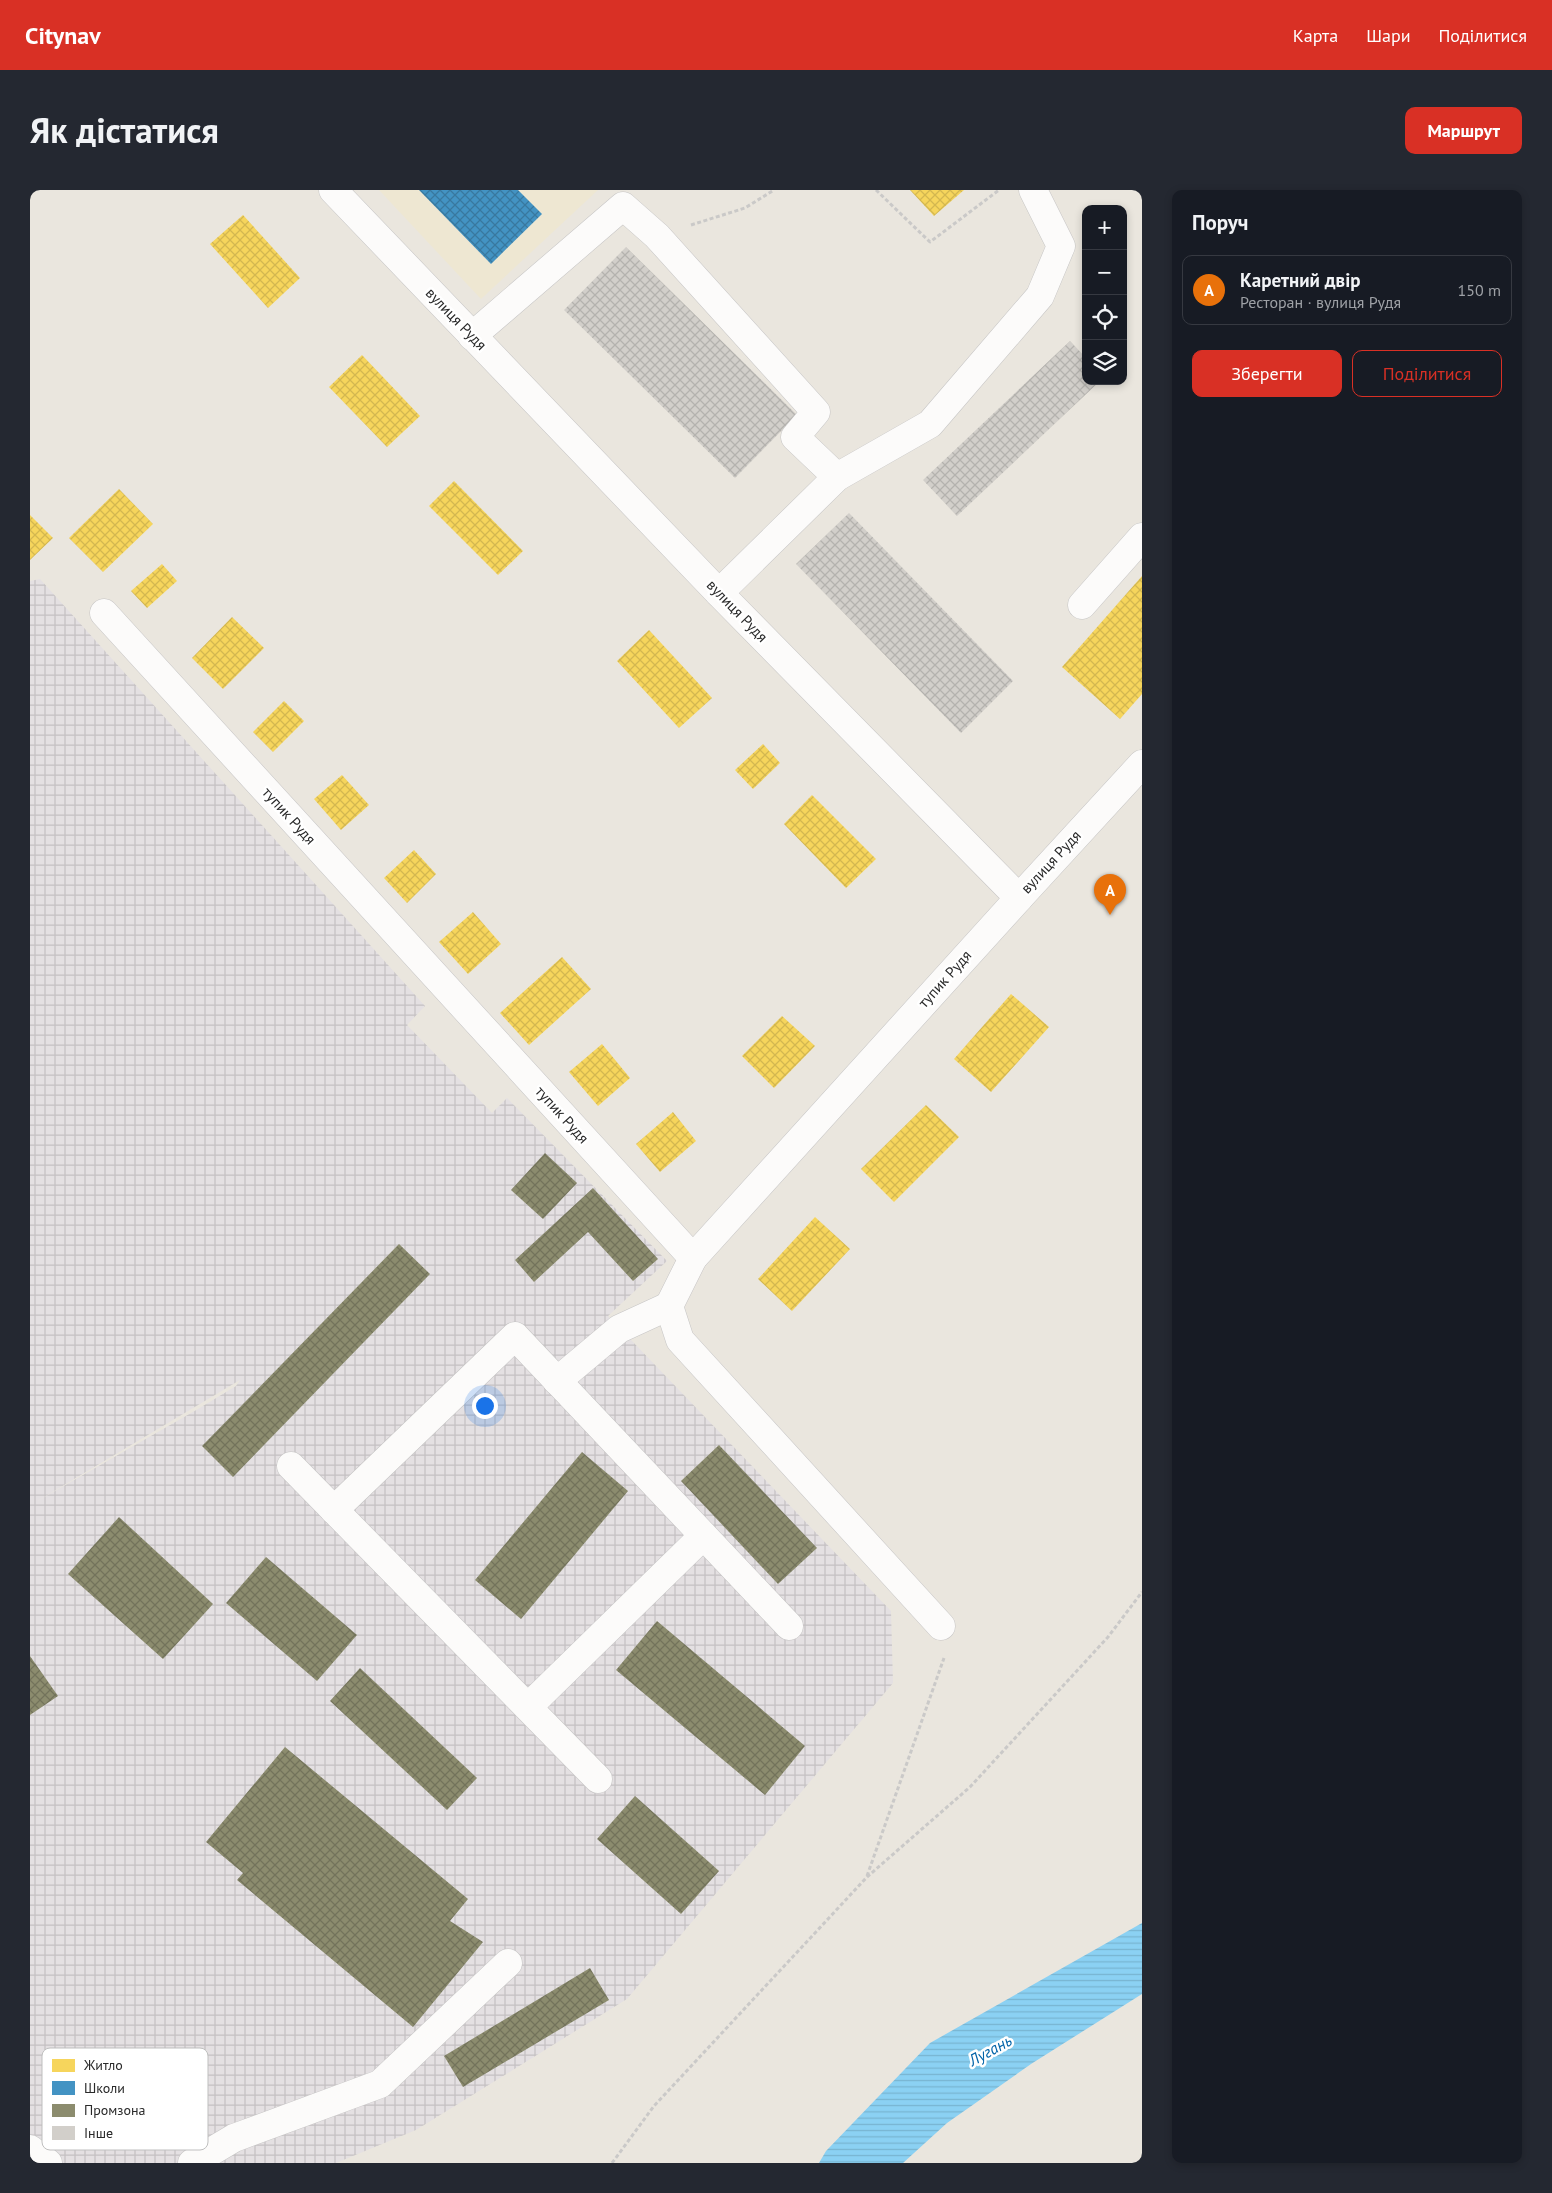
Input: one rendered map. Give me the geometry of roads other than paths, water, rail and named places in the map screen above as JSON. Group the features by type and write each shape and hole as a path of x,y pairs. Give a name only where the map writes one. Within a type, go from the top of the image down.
{"street":[{"name":"вулиця Рудя","path":"333,190 719,594 1019,898 1142,764"},
{"path":"719,594 837,477 930,424 1040,296 1061,246 1033,190"},
{"path":"472,336 623,206 656,236 816,412 796,437 837,477"},
{"path":"1082,605 1142,537"},
{"name":"тупик Рудя","path":"104,613 693,1258 1019,898"},
{"path":"558,1381 619,1329 669,1306 693,1258"},
{"path":"669,1306 680,1340 941,1626"},
{"path":"334,1510 515,1336 789,1626"},
{"path":"291,1466 598,1779"},
{"path":"528,1708 703,1536"},
{"path":"192,2163 234,2138 380,2084 508,1963"},
{"path":"30,2149 48,2163"}],"water":[{"name":"Лугань","path":"1142,1923 1142,1994 1031,2064 947,2123 903,2163 819,2163 826,2151 930,2043"}],"place":[{"name":"Каретний двір","path":"1110,915"}]}
